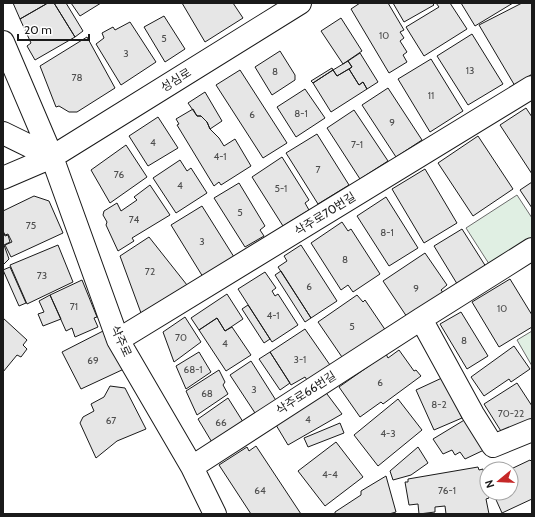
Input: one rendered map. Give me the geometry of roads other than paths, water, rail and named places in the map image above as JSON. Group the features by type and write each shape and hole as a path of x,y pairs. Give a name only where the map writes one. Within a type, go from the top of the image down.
{"street":[{"name":"성심로","path":"52,157 300,3"},
{"name":"삭주로","path":"3,42 52,157 118,340 192,467 215,514"},
{"name":"삭주로70번길","path":"118,340 532,87"},
{"path":"3,133 30,155"},
{"path":"3,150 52,157"},
{"path":"3,178 30,155"},
{"path":"3,187 30,155"},
{"name":"삭주로66번길","path":"192,467 532,249"},
{"path":"421,319 473,414 493,446 532,430"}]}
